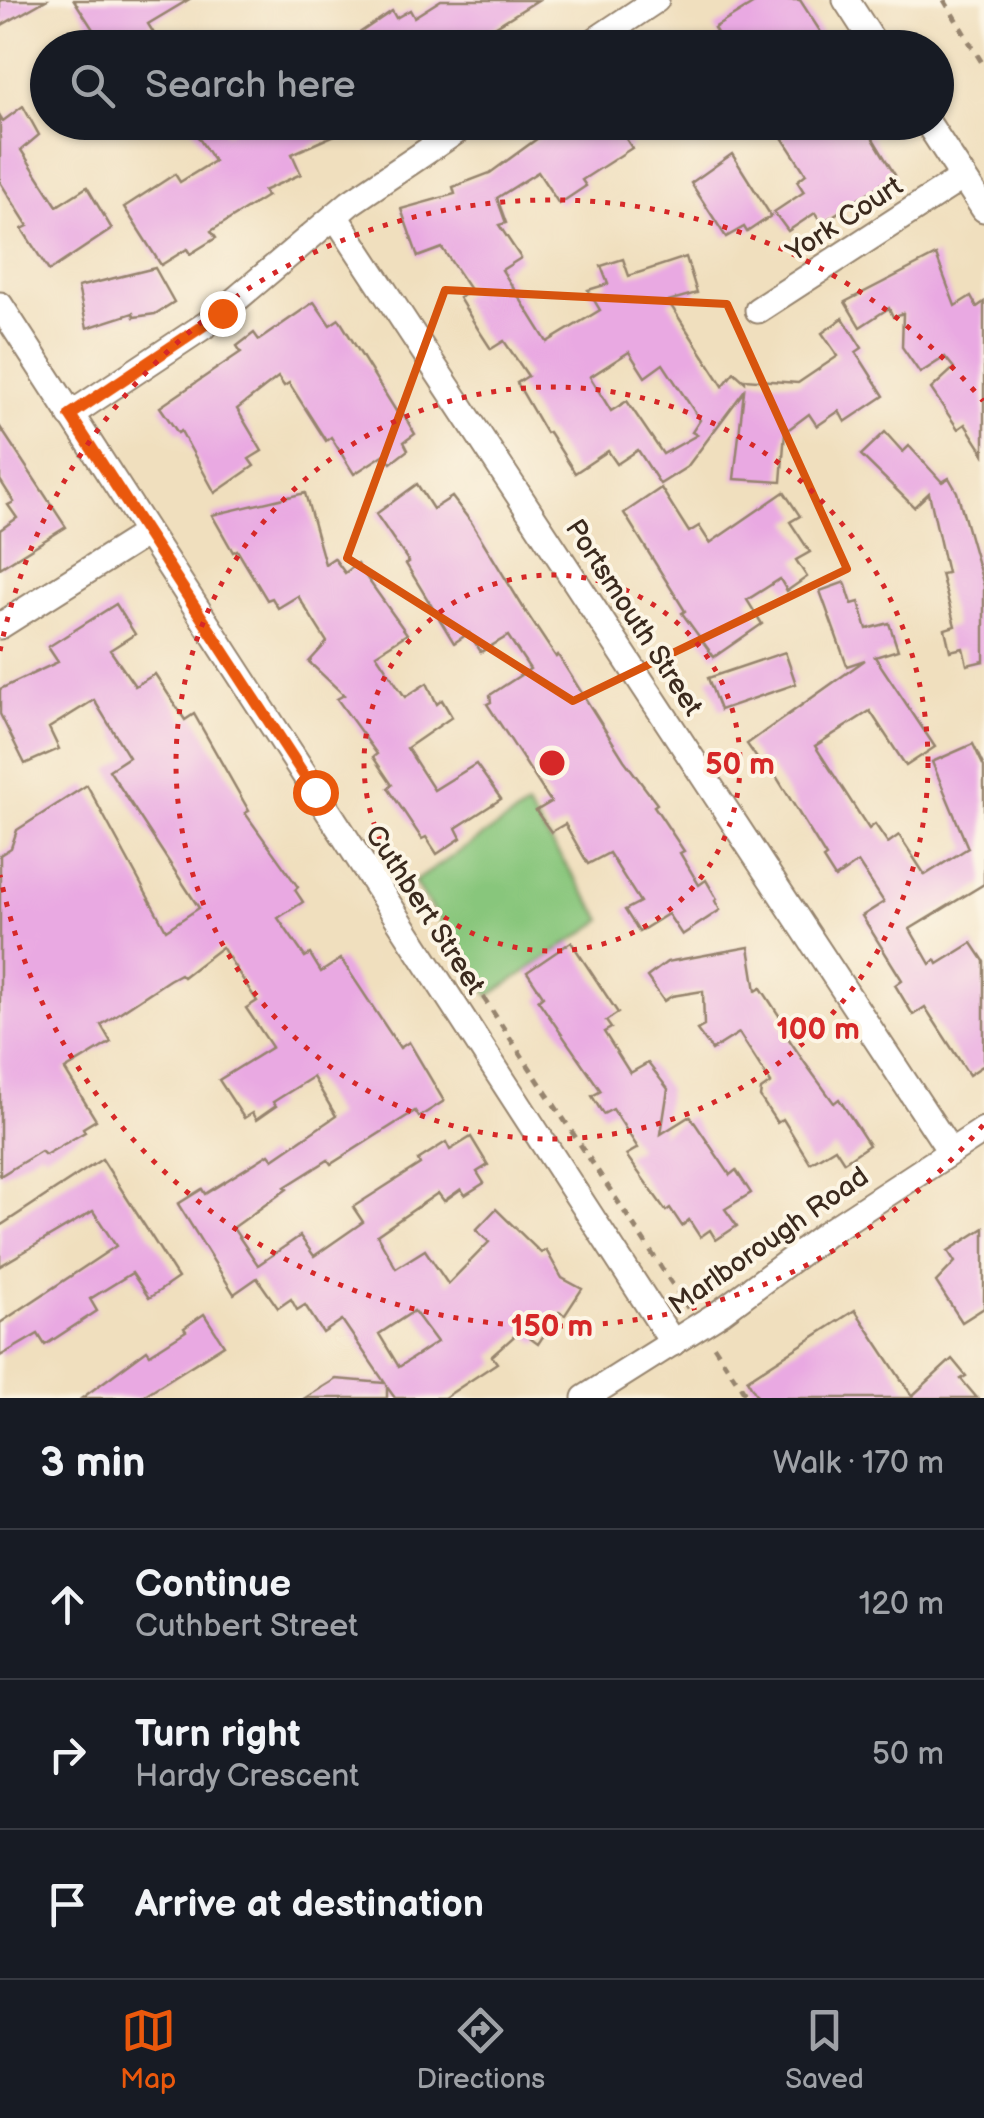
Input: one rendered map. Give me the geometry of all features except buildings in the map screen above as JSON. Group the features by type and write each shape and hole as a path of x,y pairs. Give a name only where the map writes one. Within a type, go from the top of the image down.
{"street":[{"path":"611,30 656,0"},
{"path":"846,0 865,30"},
{"path":"70,415 207,324 335,216 443,140"},
{"path":"938,140 984,209"},
{"name":"York Court","path":"758,310 963,177"},
{"name":"Portsmouth Street","path":"335,216 950,1151"},
{"name":"Cuthbert Street","path":"0,305 672,1343"},
{"path":"0,626 147,533"},
{"name":"Marlborough Road","path":"585,1398 984,1130"}],"path":[{"path":"944,0 984,66"},
{"path":"404,877 691,1312"},
{"path":"713,1344 748,1398"}],"highlighted area":[{"path":"445,290 727,304 847,569 573,701 347,558"}],"green space":[{"path":"527,807 603,920 489,996 414,882"}],"route":[{"path":"222,313 70,415 315,792"}]}
